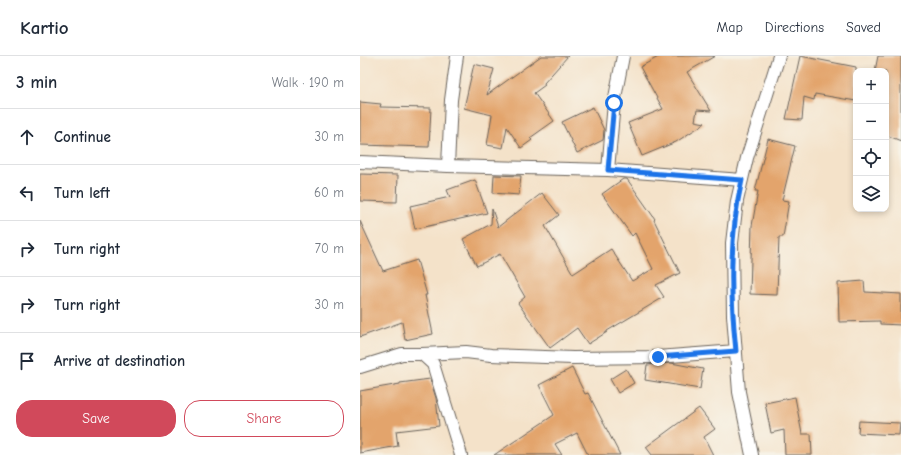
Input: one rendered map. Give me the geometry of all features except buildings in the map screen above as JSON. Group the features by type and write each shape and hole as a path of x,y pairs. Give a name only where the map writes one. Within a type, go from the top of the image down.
{"street":[{"path":"448,166 451,100 457,56"},
{"path":"608,170 614,103 623,56"},
{"path":"752,455 740,392 736,351 733,315 732,243 737,201 747,158 780,56"},
{"path":"360,162 608,170 742,180"},
{"path":"360,367 402,354 466,352 490,355 573,358 658,357 736,351"},
{"path":"422,354 433,364 461,455"}],"route":[{"path":"614,103 608,170 742,180 737,201 732,243 733,315 736,351 658,357"}]}
